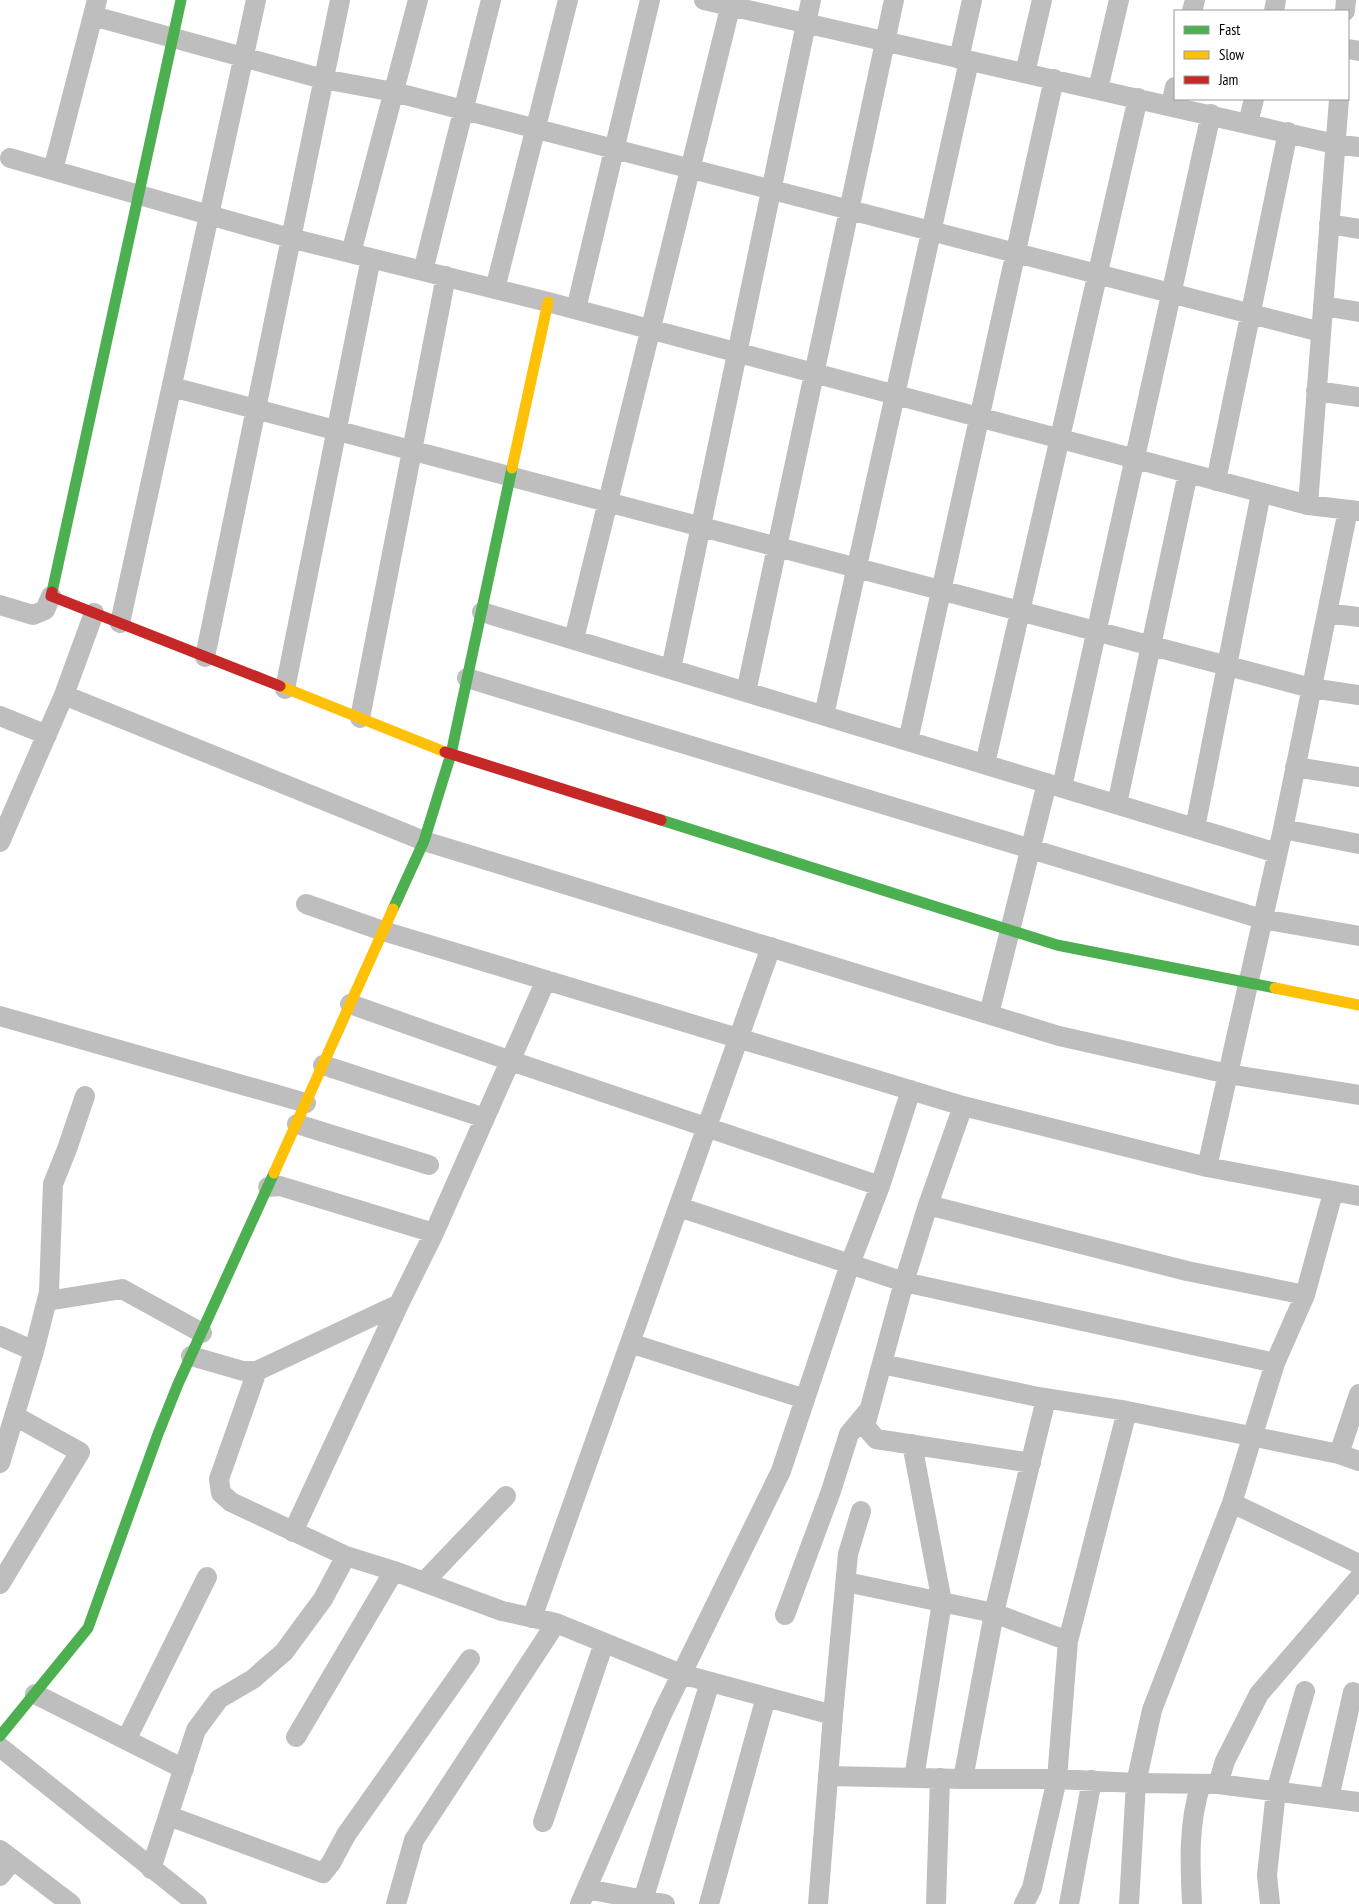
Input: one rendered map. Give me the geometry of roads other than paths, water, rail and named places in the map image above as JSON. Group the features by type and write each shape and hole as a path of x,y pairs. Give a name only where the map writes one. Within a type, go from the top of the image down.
{"street":[{"path":"0,604 33,615 45,610 51,596 172,38 182,0"},
{"path":"120,623 256,0"},
{"path":"205,657 340,0"},
{"path":"351,253 418,0"},
{"path":"423,271 491,0"},
{"path":"495,289 568,0"},
{"path":"576,309 650,0"},
{"path":"704,0 732,3 884,42 1138,98 1173,96"},
{"path":"671,669 811,0"},
{"path":"746,692 894,0"},
{"path":"824,715 932,231 964,60 972,0"},
{"path":"1025,73 1042,0"},
{"path":"1098,89 1119,0"},
{"path":"574,639 732,3"},
{"path":"53,170 95,8 172,38 323,79 394,92 1321,332"},
{"path":"908,741 1054,79"},
{"path":"985,764 1138,98"},
{"path":"1181,100 1211,114 1335,144 1359,147"},
{"path":"1248,123 1254,100"},
{"path":"1308,505 1339,100"},
{"path":"989,1014 1030,850 1054,785 1096,632 1211,114"},
{"path":"1216,481 1288,132"},
{"path":"10,158 290,238 576,309 1261,493 1308,505 1354,510 1327,613 1283,829 1207,1167"},
{"path":"1329,224 1359,229"},
{"path":"285,689 370,258"},
{"path":"360,718 446,276"},
{"path":"0,1736 88,1628 158,1434 191,1356 424,841 451,754 548,302"},
{"path":"1323,306 1359,312"},
{"path":"172,387 1226,666 1311,688 1359,695"},
{"path":"1316,391 1359,398"},
{"path":"1117,804 1188,473"},
{"path":"1195,828 1261,493"},
{"path":"51,596 451,754 1010,930 1057,944 1359,1005"},
{"path":"482,612 1277,852"},
{"path":"0,842 8,801 47,735 94,613"},
{"path":"1327,613 1359,617"},
{"path":"467,678 1262,919 1359,936"},
{"path":"64,695 424,841 1059,1036 1228,1074 1359,1095"},
{"path":"0,716 47,735"},
{"path":"1295,767 1359,777"},
{"path":"1283,829 1359,844"},
{"path":"306,904 383,931 963,1106 1207,1167 1333,1193 1359,1196"},
{"path":"532,1618 771,947"},
{"path":"293,1532 434,1233 546,980"},
{"path":"350,1004 511,1061 880,1186"},
{"path":"0,1016 306,1103"},
{"path":"323,1065 485,1118"},
{"path":"665,1904 643,1900 584,1896 662,1714 781,1471 850,1264 880,1186 911,1090"},
{"path":"0,1463 34,1351 49,1292 53,1184 67,1149 84,1096"},
{"path":"963,1106 904,1282 865,1426 876,1439 1031,1463"},
{"path":"296,1124 429,1165"},
{"path":"268,1187 280,1186 434,1233"},
{"path":"1129,1904 1136,1783 1152,1710 1232,1503 1276,1363 1305,1295 1333,1193"},
{"path":"928,1206 1187,1271 1305,1295"},
{"path":"679,1207 904,1282 1276,1363"},
{"path":"47,1301 122,1289 202,1333"},
{"path":"191,1356 243,1371 257,1371 399,1304"},
{"path":"0,1336 34,1351"},
{"path":"630,1342 805,1399"},
{"path":"882,1364 1046,1399 1127,1411 1339,1454 1359,1461"},
{"path":"257,1371 220,1479 221,1493 232,1502 346,1556 394,1571 502,1611 556,1623 681,1674 833,1715"},
{"path":"1339,1454 1359,1394"},
{"path":"963,1779 994,1613 1046,1399"},
{"path":"785,1615 831,1491 849,1434 870,1408"},
{"path":"1024,1904 1032,1888 1057,1779 1068,1641 1127,1411"},
{"path":"0,1584 80,1452 15,1416"},
{"path":"912,1444 942,1602 914,1778"},
{"path":"424,1582 506,1496"},
{"path":"1232,1503 1359,1564"},
{"path":"818,1904 848,1554 861,1511"},
{"path":"152,1869 196,1730 219,1699 253,1679 284,1652 323,1599 346,1556"},
{"path":"296,1738 394,1571"},
{"path":"126,1740 207,1577"},
{"path":"1192,1904 1190,1855 1197,1797 1210,1784 1225,1761 1258,1694 1359,1578"},
{"path":"846,1582 994,1613 1068,1641"},
{"path":"396,1904 414,1840 556,1623"},
{"path":"543,1822 604,1643"},
{"path":"169,1816 323,1873 346,1835 470,1659"},
{"path":"643,1900 710,1682"},
{"path":"1270,1904 1267,1875 1276,1791 1305,1691"},
{"path":"1329,1798 1353,1692"},
{"path":"35,1694 184,1769"},
{"path":"709,1904 766,1697"},
{"path":"0,1747 197,1904"},
{"path":"828,1776 1057,1779 1210,1784 1359,1802"},
{"path":"936,1904 940,1778"},
{"path":"1069,1904 1092,1780"},
{"path":"0,1876 6,1855 71,1904"}]}
